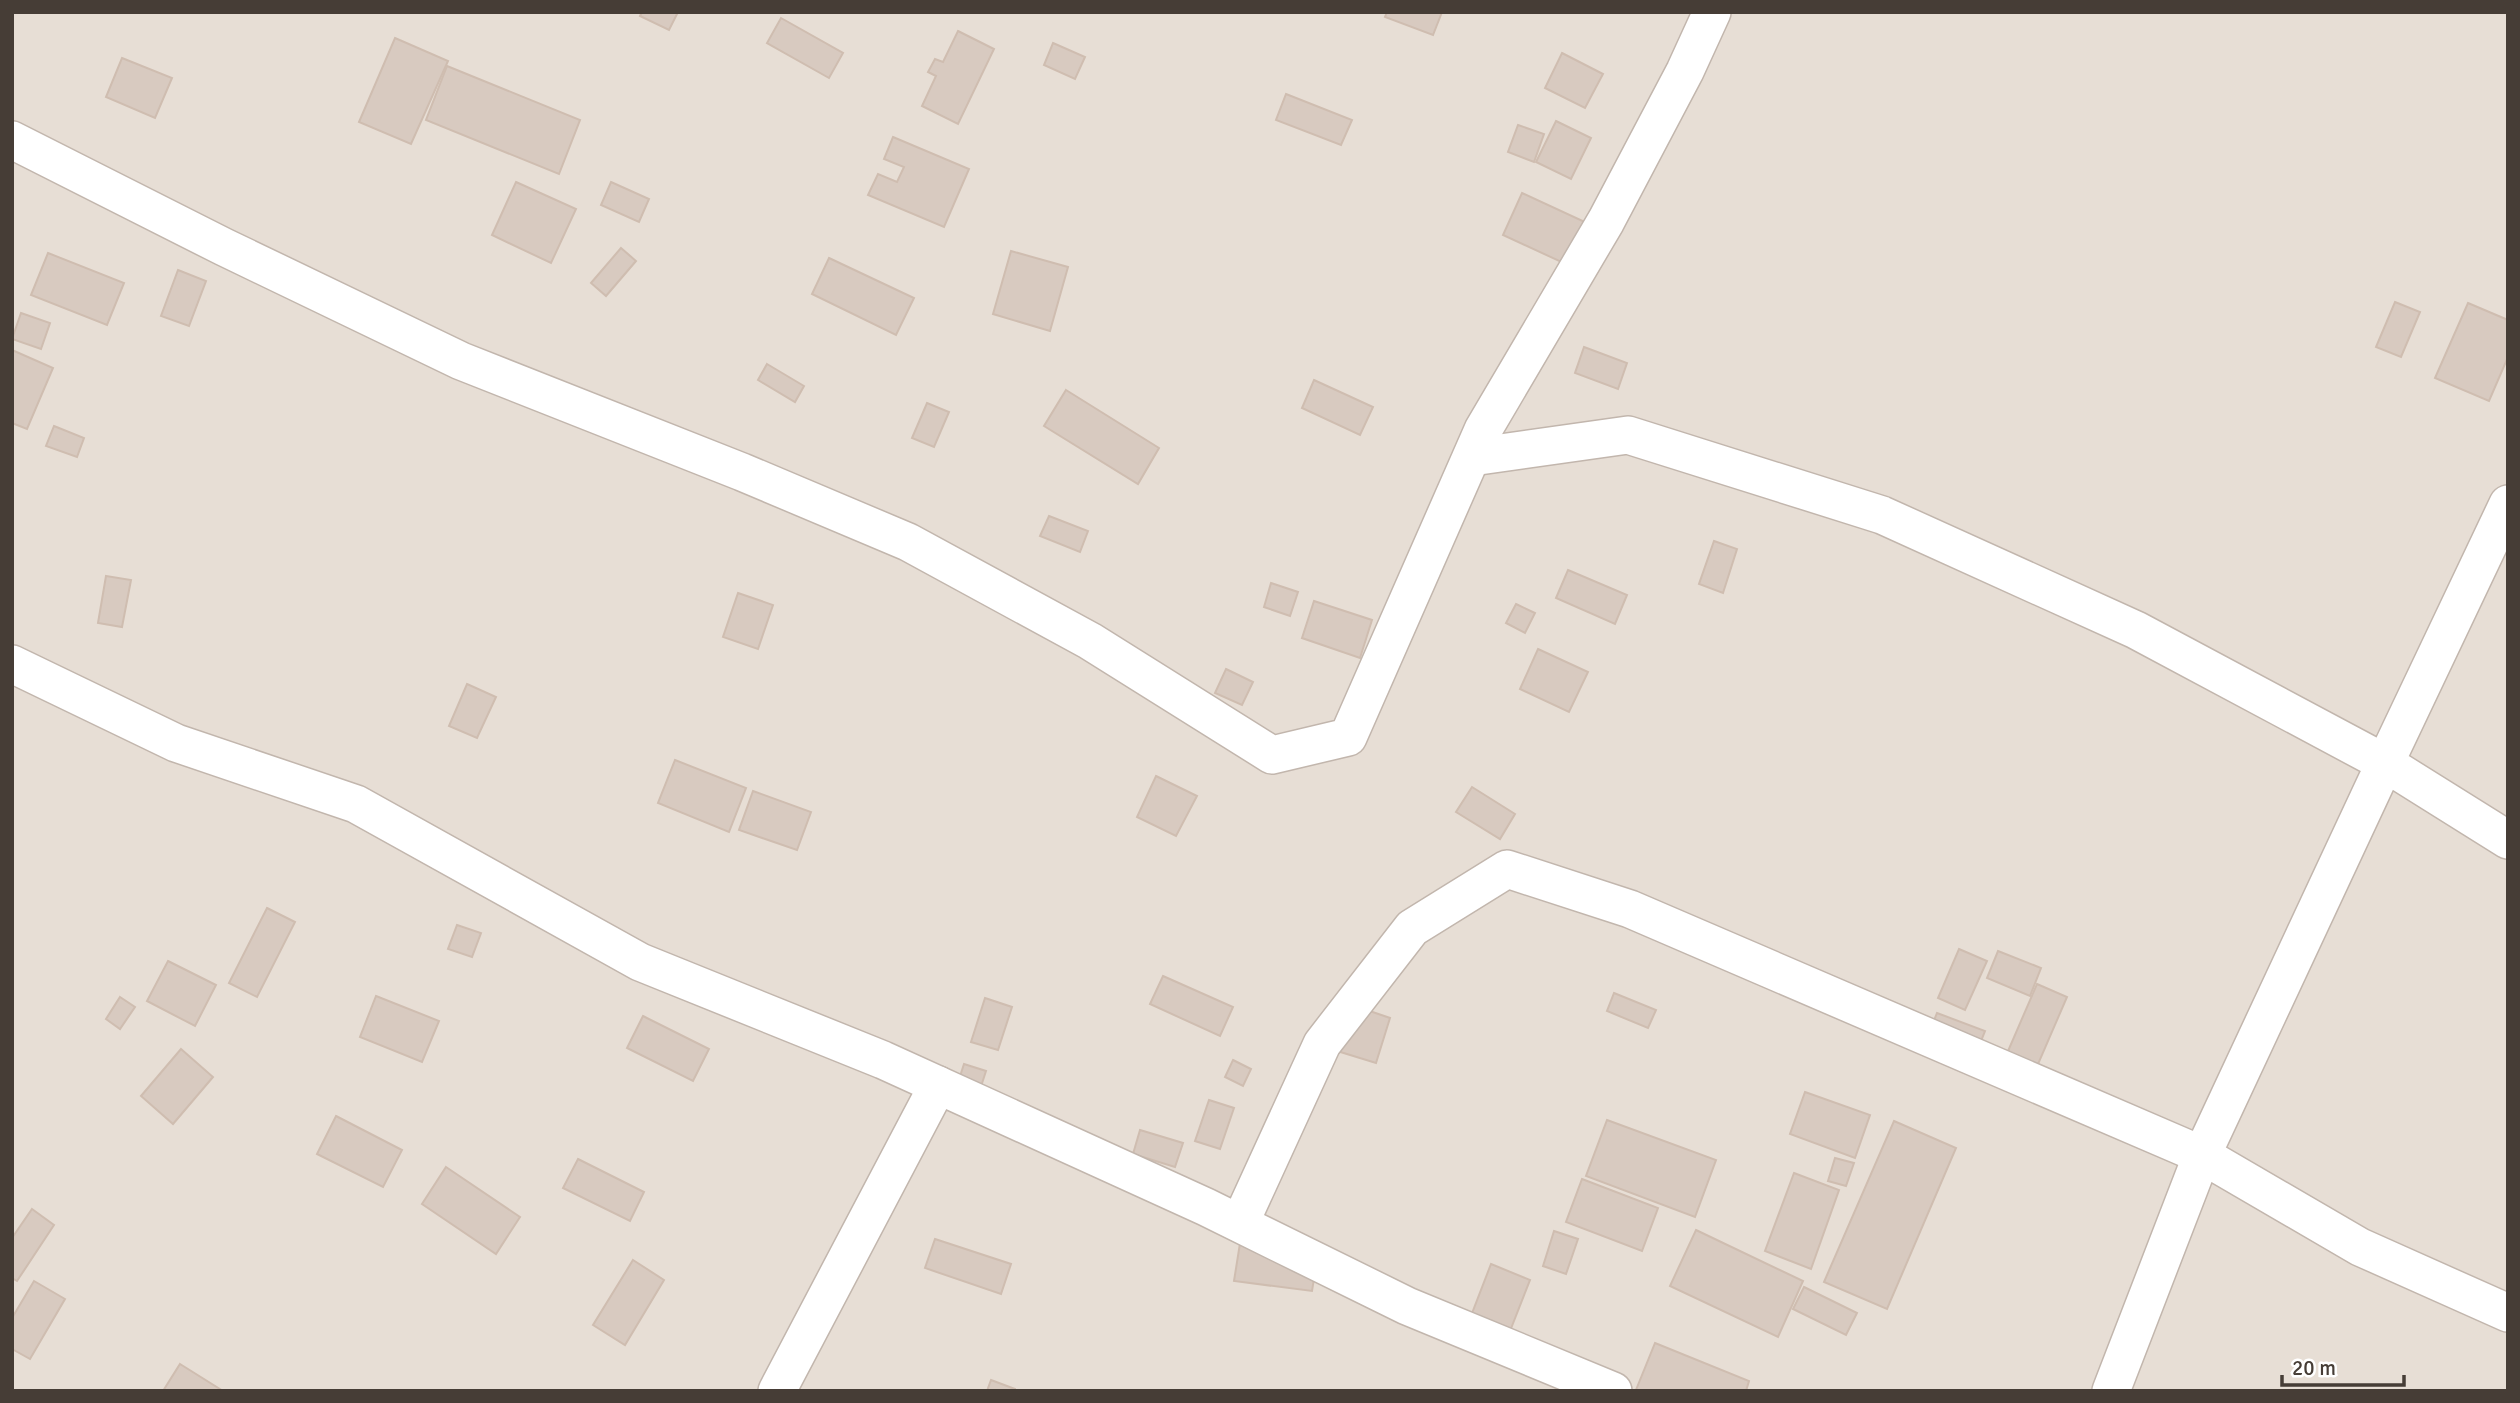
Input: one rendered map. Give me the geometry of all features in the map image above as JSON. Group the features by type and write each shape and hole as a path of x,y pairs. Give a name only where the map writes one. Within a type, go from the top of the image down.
{"street":[{"path":"12,141 461,361 742,472 908,542 1090,641 1272,755 1348,737 1483,430 1606,220 1685,71 1712,12"},
{"path":"1472,457 1628,435 1882,515 2136,630 2385,763 2508,840"},
{"path":"2110,1391 2202,1155 2508,504"},
{"path":"12,664 176,743 356,804 640,962 883,1060 1240,1223 1407,1306 1612,1391"},
{"path":"1240,1223 1322,1044 1412,928 1507,869 1630,909 2202,1155 2360,1247 2508,1313"},
{"path":"777,1391 938,1085"}],"shaded area":[{"path":"12,12 2508,12 2508,1391 12,1391"}],"building":[{"path":"642,12 678,12 669,30 640,16"},
{"path":"1387,12 1442,12 1433,35 1385,17"},
{"path":"781,18 843,53 829,78 767,43"},
{"path":"958,31 994,49 958,124 922,106 936,76 928,72 935,59 943,62"},
{"path":"395,38 448,61 411,144 359,122"},
{"path":"1053,43 1085,57 1075,79 1044,65"},
{"path":"1562,53 1603,74 1585,108 1545,88"},
{"path":"122,58 172,78 155,118 106,97"},
{"path":"447,66 580,120 559,174 426,120"},
{"path":"1286,94 1352,120 1341,145 1276,120"},
{"path":"1556,121 1591,138 1571,179 1536,162"},
{"path":"1518,125 1544,134 1534,162 1508,152"},
{"path":"893,137 969,169 944,227 868,195 878,174 897,182 904,167 884,159"},
{"path":"516,182 576,209 551,263 492,235"},
{"path":"611,182 649,199 639,222 601,205"},
{"path":"1522,193 1587,223 1568,265 1503,235"},
{"path":"621,248 636,261 606,296 591,283"},
{"path":"1011,251 1068,267 1050,331 993,314"},
{"path":"48,253 124,283 107,325 31,295"},
{"path":"829,258 914,298 896,335 812,294"},
{"path":"178,270 206,281 189,326 161,316"},
{"path":"2395,302 2420,312 2401,357 2376,347"},
{"path":"2468,303 2508,320 2508,357 2489,401 2435,378"},
{"path":"21,313 50,323 41,349 12,339"},
{"path":"1584,347 1627,363 1618,389 1575,373"},
{"path":"12,350 53,368 27,429 12,423"},
{"path":"767,364 804,386 795,402 758,380"},
{"path":"1314,380 1373,407 1360,435 1302,408"},
{"path":"1066,390 1159,448 1138,484 1044,426"},
{"path":"927,403 949,412 934,447 912,438"},
{"path":"54,426 84,438 77,457 46,446"},
{"path":"1049,516 1088,531 1080,552 1040,536"},
{"path":"1714,541 1737,549 1723,593 1699,584"},
{"path":"1568,570 1627,595 1615,624 1556,598"},
{"path":"106,576 131,580 122,627 98,623"},
{"path":"1271,583 1298,592 1290,616 1264,607"},
{"path":"738,593 773,605 758,649 723,637"},
{"path":"1314,601 1372,620 1360,658 1302,638"},
{"path":"1516,604 1535,613 1525,633 1506,623"},
{"path":"1538,649 1588,672 1569,712 1520,689"},
{"path":"1226,669 1253,682 1242,705 1215,693"},
{"path":"467,684 496,697 477,738 449,726"},
{"path":"675,760 746,788 729,832 658,803"},
{"path":"1156,776 1197,796 1176,836 1137,817"},
{"path":"1472,787 1515,814 1500,839 1456,812"},
{"path":"753,791 811,812 797,850 739,830"},
{"path":"267,908 295,922 257,997 229,983"},
{"path":"457,925 481,933 472,957 448,949"},
{"path":"1959,949 1987,961 1965,1010 1938,998"},
{"path":"1998,951 2041,968 2030,996 1987,978"},
{"path":"168,961 216,985 195,1026 147,1001"},
{"path":"1163,976 1233,1007 1220,1036 1150,1004"},
{"path":"2037,984 2067,997 2032,1078 2002,1065"},
{"path":"1614,993 1656,1010 1648,1028 1607,1011"},
{"path":"376,996 439,1021 422,1062 360,1037"},
{"path":"120,997 135,1007 120,1029 106,1019"},
{"path":"985,998 1012,1007 998,1050 971,1042"},
{"path":"1349,1004 1390,1018 1376,1063 1334,1050"},
{"path":"1937,1013 1985,1031 1977,1051 1929,1033"},
{"path":"643,1016 709,1049 693,1081 627,1048"},
{"path":"181,1049 213,1077 173,1124 141,1096"},
{"path":"1233,1060 1251,1069 1243,1086 1225,1077"},
{"path":"964,1064 986,1071 974,1108 952,1101"},
{"path":"1805,1092 1870,1115 1855,1158 1790,1134"},
{"path":"1209,1100 1234,1108 1220,1149 1195,1141"},
{"path":"336,1116 402,1150 383,1187 317,1154"},
{"path":"1607,1120 1716,1160 1695,1217 1586,1176"},
{"path":"1894,1121 1956,1148 1887,1309 1824,1282"},
{"path":"1140,1130 1183,1143 1175,1167 1133,1154"},
{"path":"1835,1158 1854,1163 1846,1186 1828,1181"},
{"path":"578,1159 644,1192 630,1221 563,1188"},
{"path":"446,1167 520,1217 496,1254 422,1204"},
{"path":"1794,1173 1839,1190 1811,1269 1765,1251"},
{"path":"1582,1179 1658,1208 1642,1251 1566,1222"},
{"path":"32,1209 54,1225 17,1281 12,1278 12,1238"},
{"path":"1696,1230 1803,1281 1778,1337 1670,1286"},
{"path":"1554,1231 1578,1239 1566,1274 1543,1266"},
{"path":"1241,1237 1319,1248 1312,1291 1234,1281"},
{"path":"935,1239 1011,1264 1001,1294 925,1268"},
{"path":"633,1260 664,1280 625,1345 593,1325"},
{"path":"1491,1264 1530,1280 1510,1331 1471,1316"},
{"path":"34,1281 65,1299 30,1359 12,1349 12,1318"},
{"path":"1804,1287 1857,1313 1846,1335 1793,1309"},
{"path":"1655,1343 1749,1381 1746,1391 1636,1390"},
{"path":"180,1364 223,1391 163,1391"},
{"path":"991,1380 1015,1389 1015,1391 987,1391"}]}
